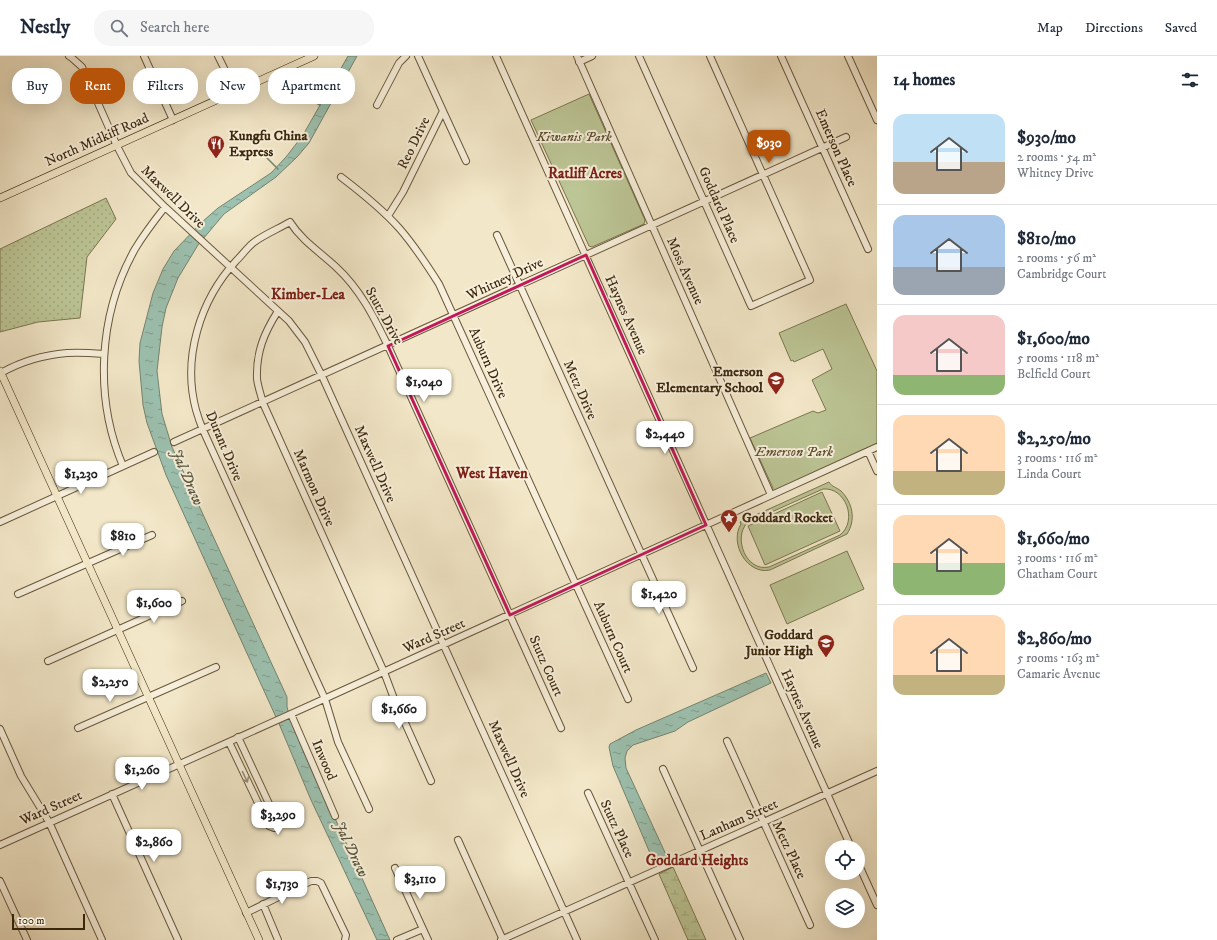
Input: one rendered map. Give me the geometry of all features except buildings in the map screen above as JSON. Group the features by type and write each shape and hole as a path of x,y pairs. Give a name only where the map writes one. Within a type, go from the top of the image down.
{"main road":[{"name":"North Midkiff Road","path":"0,198 173,120 300,59 314,56"},
{"path":"0,372 259,940"}],"street":[{"name":"Maxwell Drive","path":"69,56 82,67 116,146 131,174 192,233 289,321 305,342 322,376 577,940"},
{"path":"144,56 173,120"},
{"path":"218,56 224,68"},
{"path":"377,105 399,63 406,56"},
{"name":"Reo Drive","path":"388,216 403,192 443,111 418,56"},
{"name":"Haynes Avenue","path":"496,56 848,840"},
{"path":"578,59 592,56"},
{"name":"Goddard Place","path":"639,56 751,306 810,280 764,175"},
{"path":"710,56 764,175"},
{"name":"Emerson Place","path":"781,56 868,249"},
{"path":"848,56 877,120"},
{"name":"Moss Avenue","path":"578,59 771,495"},
{"path":"443,111 466,161"},
{"name":"Whitney Drive","path":"174,442 846,137"},
{"name":"Auburn Drive","path":"341,177 366,196 400,229 426,264 438,284 454,316 576,585"},
{"path":"123,466 113,439 107,410 104,379 104,354 107,327 120,281 135,250 151,224 165,207"},
{"name":"Durant Drive","path":"290,222 253,243 217,284 204,308 194,343 191,366 192,388 196,409 203,430 324,699 338,742 369,809"},
{"name":"Stutz Drive","path":"290,222 304,240 336,267 352,284 371,311 510,615"},
{"name":"Metz Drive","path":"497,235 693,668"},
{"name":"Marmon Drive","path":"278,311 266,331 258,356 257,379 262,403 432,781"},
{"path":"0,372 43,357 68,353 104,354"},
{"name":"Ward Street","path":"0,845 444,645 877,447"},
{"path":"868,451 877,471"},
{"path":"0,522 154,452"},
{"path":"18,594 152,535"},
{"name":"Auburn Court","path":"576,585 628,700"},
{"path":"48,661 110,632 118,631 182,601"},
{"name":"Stutz Court","path":"510,615 561,728"},
{"path":"78,728 216,667"},
{"name":"Inwood","path":"291,714 335,816"},
{"path":"0,729 21,776 49,822 102,940"},
{"path":"228,742 268,826 274,828 276,827 277,821 238,737"},
{"name":"Metz Place","path":"727,741 810,925"},
{"path":"663,769 740,940"},
{"name":"Lanham Street","path":"502,940 877,771"},
{"name":"Stutz Place","path":"588,793 655,940"},
{"path":"112,794 178,940"},
{"path":"458,840 502,940"},
{"path":"395,868 428,940"},
{"path":"865,878 877,905"},
{"path":"246,913 311,881 317,880 321,883 346,935 345,940"},
{"path":"0,881 27,940"},
{"path":"263,904 278,940"},
{"path":"397,940 423,929"}],"highlighted area":[{"path":"586,255 706,525 510,615 388,346"}],"green space":[{"name":"Kiwanis Park","path":"589,94 645,220 644,224 592,247 589,246 531,120"},
{"path":"106,198 116,219 87,257 80,318 38,322 0,332 0,249"},
{"name":"Emerson Park","path":"846,304 877,371 877,447 771,495 773,488 750,438 813,411 818,413 826,410 812,380 832,369 823,349 794,362 793,360 791,361 779,333"},
{"path":"829,482 845,496 851,506 852,512 852,523 847,534 770,570 754,568 742,556 737,540 741,524 740,522","holes":["823,489 838,493 843,499 849,514 848,522 840,535 769,567 761,567 748,559 744,552 741,537 743,529 747,523"]},
{"path":"822,492 840,531 765,565 748,526"},
{"path":"847,551 864,589 787,624 770,585"},
{"path":"673,867 706,940 688,940 659,874"}],"water":[{"path":"348,56 357,56 350,68 341,68"},
{"path":"321,104 331,104 309,143 297,157 276,177 224,214 198,245 178,278 166,308 162,327 157,371 162,414 172,447 287,697 287,707 291,721 390,940 377,940 311,800 280,726 166,475 147,423 143,405 139,361 140,343 153,293 163,269 174,251 202,222 218,208 271,173 303,135"},
{"path":"766,673 771,683 688,722 675,731 633,745 627,751 625,758 626,768 668,859 655,865 613,766 609,747 610,744 636,730"}],"waterway":[{"path":"264,152 266,157 278,169"}],"place":[{"name":"Kungfu China Express","path":"216,159"},
{"name":"Emerson Elementary School","path":"776,395"},
{"name":"Goddard Rocket","path":"729,533"},
{"name":"Goddard Junior High","path":"826,658"}],"district":[{"name":"Ratliff Acres","path":"585,173"},
{"name":"Kimber-Lea","path":"308,294"},
{"name":"West Haven","path":"492,473"},
{"name":"Goddard Heights","path":"697,860"}],"water label":[{"name":"Jal Draw","path":"187,477"},
{"name":"Jal Draw","path":"351,849"}]}
